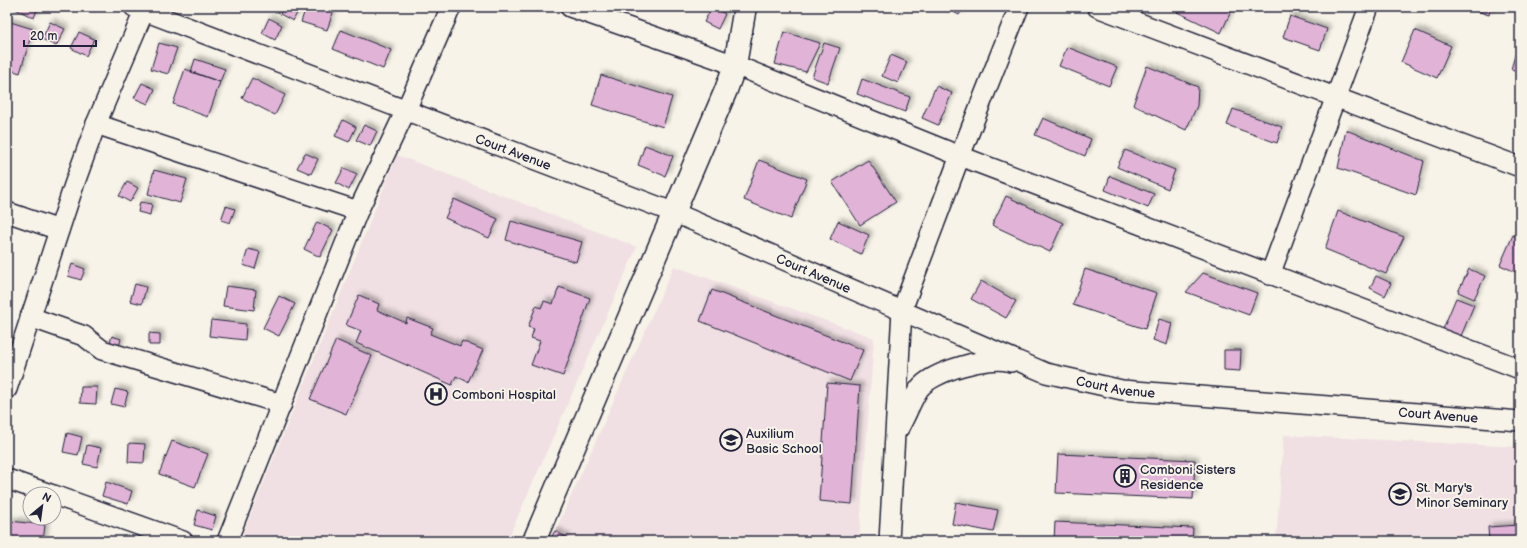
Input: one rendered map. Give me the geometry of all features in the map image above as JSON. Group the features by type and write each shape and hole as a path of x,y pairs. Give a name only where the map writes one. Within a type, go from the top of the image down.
{"main road":[{"path":"534,541 675,213 735,65 746,7"}],"street":[{"path":"227,541 358,211 406,110 451,7"},
{"path":"570,7 735,65 960,156 1520,369"},
{"path":"890,541 902,310 960,156 1019,7"},
{"path":"1097,7 1520,168"},
{"path":"1270,275 1369,7"},
{"path":"7,389 59,230 96,124 139,9"},
{"name":"Court Avenue","path":"139,9 175,14 406,110 675,213 1046,373 1122,390 1520,421"},
{"path":"96,124 358,211"},
{"path":"7,212 59,230"},
{"path":"30,317 84,336 102,350 282,404"},
{"path":"896,435 920,388 937,374 971,364 1003,359 1046,373"},
{"path":"7,479 27,486"},
{"path":"62,499 183,541"}],"shaded area":[{"name":"Comboni Hospital","path":"397,155 637,247 507,541 240,541"},
{"name":"Auxilium Basic School","path":"674,266 874,338 859,541 551,541"},
{"name":"St. Mary's Minor Seminary","path":"1284,435 1520,447 1520,541 1276,541"}],"building":[{"path":"11,7 38,7 34,18"},
{"path":"283,7 300,7 293,21 280,14"},
{"path":"306,7 335,7 327,30 301,22"},
{"path":"712,7 725,14 718,29 704,22"},
{"path":"944,7 964,7 959,15"},
{"path":"1179,7 1228,7 1232,9 1221,33 1177,12"},
{"path":"1464,7 1491,7 1489,15"},
{"path":"1290,16 1327,29 1320,50 1283,37"},
{"path":"269,18 282,25 275,40 262,33"},
{"path":"7,21 33,29 20,73 7,69"},
{"path":"50,22 65,29 56,46 42,39"},
{"path":"341,30 391,50 383,69 333,49"},
{"path":"1415,30 1451,46 1437,78 1401,62"},
{"path":"79,32 94,39 86,56 71,48"},
{"path":"784,32 820,43 806,72 775,64"},
{"path":"1520,39 1520,72 1511,69"},
{"path":"159,43 177,48 168,74 151,69"},
{"path":"824,43 840,48 828,83 812,77"},
{"path":"1067,47 1117,67 1109,86 1059,66"},
{"path":"891,55 907,62 898,83 882,76"},
{"path":"195,59 225,69 220,82 191,72"},
{"path":"1147,66 1198,87 1197,106 1186,130 1133,105"},
{"path":"185,69 220,82 208,117 173,104"},
{"path":"601,75 672,97 663,127 592,105"},
{"path":"252,78 285,95 275,115 242,98"},
{"path":"862,79 910,97 905,112 857,94"},
{"path":"142,83 155,89 148,104 134,98"},
{"path":"936,86 952,93 938,125 922,118"},
{"path":"1233,109 1282,127 1277,143 1227,125"},
{"path":"1043,118 1091,139 1085,156 1035,135"},
{"path":"343,120 356,127 349,142 335,136"},
{"path":"364,125 377,131 370,146 356,140"},
{"path":"1346,130 1424,161 1416,195 1338,168"},
{"path":"645,145 673,156 665,176 638,165"},
{"path":"1125,150 1175,170 1168,189 1117,167"},
{"path":"305,153 318,159 311,174 297,168"},
{"path":"759,160 807,179 791,219 744,200"},
{"path":"868,160 896,202 860,225 832,182"},
{"path":"344,168 357,174 349,190 336,183"},
{"path":"154,170 187,179 180,203 148,194"},
{"path":"1110,176 1154,194 1148,208 1105,190"},
{"path":"127,182 138,188 130,202 119,196"},
{"path":"1006,196 1063,223 1050,252 992,225"},
{"path":"454,199 498,219 489,238 445,218"},
{"path":"140,202 152,204 150,215 138,212"},
{"path":"226,206 235,209 230,223 221,220"},
{"path":"1338,211 1404,237 1386,274 1325,249"},
{"path":"511,221 582,242 576,262 506,240"},
{"path":"838,221 869,235 861,254 830,239"},
{"path":"317,222 333,230 320,257 304,249"},
{"path":"1513,235 1520,238 1520,274 1500,265"},
{"path":"248,249 260,252 255,269 243,265"},
{"path":"72,264 85,269 81,280 68,276"},
{"path":"1085,269 1157,293 1145,329 1073,305"},
{"path":"1469,269 1485,276 1474,299 1458,292"},
{"path":"1203,273 1257,293 1249,315 1186,292"},
{"path":"1376,276 1391,283 1385,296 1370,288"},
{"path":"981,281 1016,301 1006,318 971,299"},
{"path":"135,284 146,287 142,304 130,301"},
{"path":"226,286 256,290 254,310 223,306"},
{"path":"559,287 590,298 563,376 531,365 540,341 531,338 534,329 528,327 536,306 541,308 544,301 553,304"},
{"path":"712,290 863,350 850,381 700,321"},
{"path":"359,295 379,304 377,310 406,323 407,318 433,328 430,334 460,346 462,341 483,350 468,382 456,376 452,385 356,343 361,331 346,325"},
{"path":"279,296 295,304 279,336 263,328"},
{"path":"1456,298 1474,305 1461,336 1443,329"},
{"path":"1159,319 1172,323 1167,345 1153,340"},
{"path":"211,320 246,324 245,340 209,336"},
{"path":"149,333 160,334 160,345 149,345"},
{"path":"112,336 121,339 118,350 108,347"},
{"path":"336,340 372,356 346,414 310,399"},
{"path":"1224,350 1241,350 1240,371 1224,370"},
{"path":"827,383 860,386 852,504 819,501"},
{"path":"81,387 97,387 96,404 80,403"},
{"path":"115,389 128,392 124,407 111,404"},
{"path":"67,433 82,437 78,455 63,452"},
{"path":"172,441 208,454 195,487 159,474"},
{"path":"129,443 145,444 144,463 128,462"},
{"path":"87,445 101,448 97,467 83,464"},
{"name":"Comboni Sisters Residence","path":"1058,454 1195,460 1193,499 1056,493"},
{"path":"106,482 132,491 128,504 102,496"},
{"path":"956,502 998,510 993,532 952,524"},
{"path":"198,510 216,516 212,530 194,525"},
{"path":"10,521 22,522 22,526 45,526 43,541 8,541"},
{"name":"Comboni Sisters Residence","path":"1055,522 1193,528 1192,541 1054,541"},
{"path":"1520,525 1520,541 1489,541 1488,527"},
{"path":"555,531 567,538 565,541 549,541"}],"place":[{"name":"Comboni Hospital","path":"436,394"},
{"name":"Auxilium Basic School","path":"731,440"},
{"name":"Comboni Sisters Residence","path":"1125,476"},
{"name":"St. Mary's Minor Seminary","path":"1400,494"}]}
